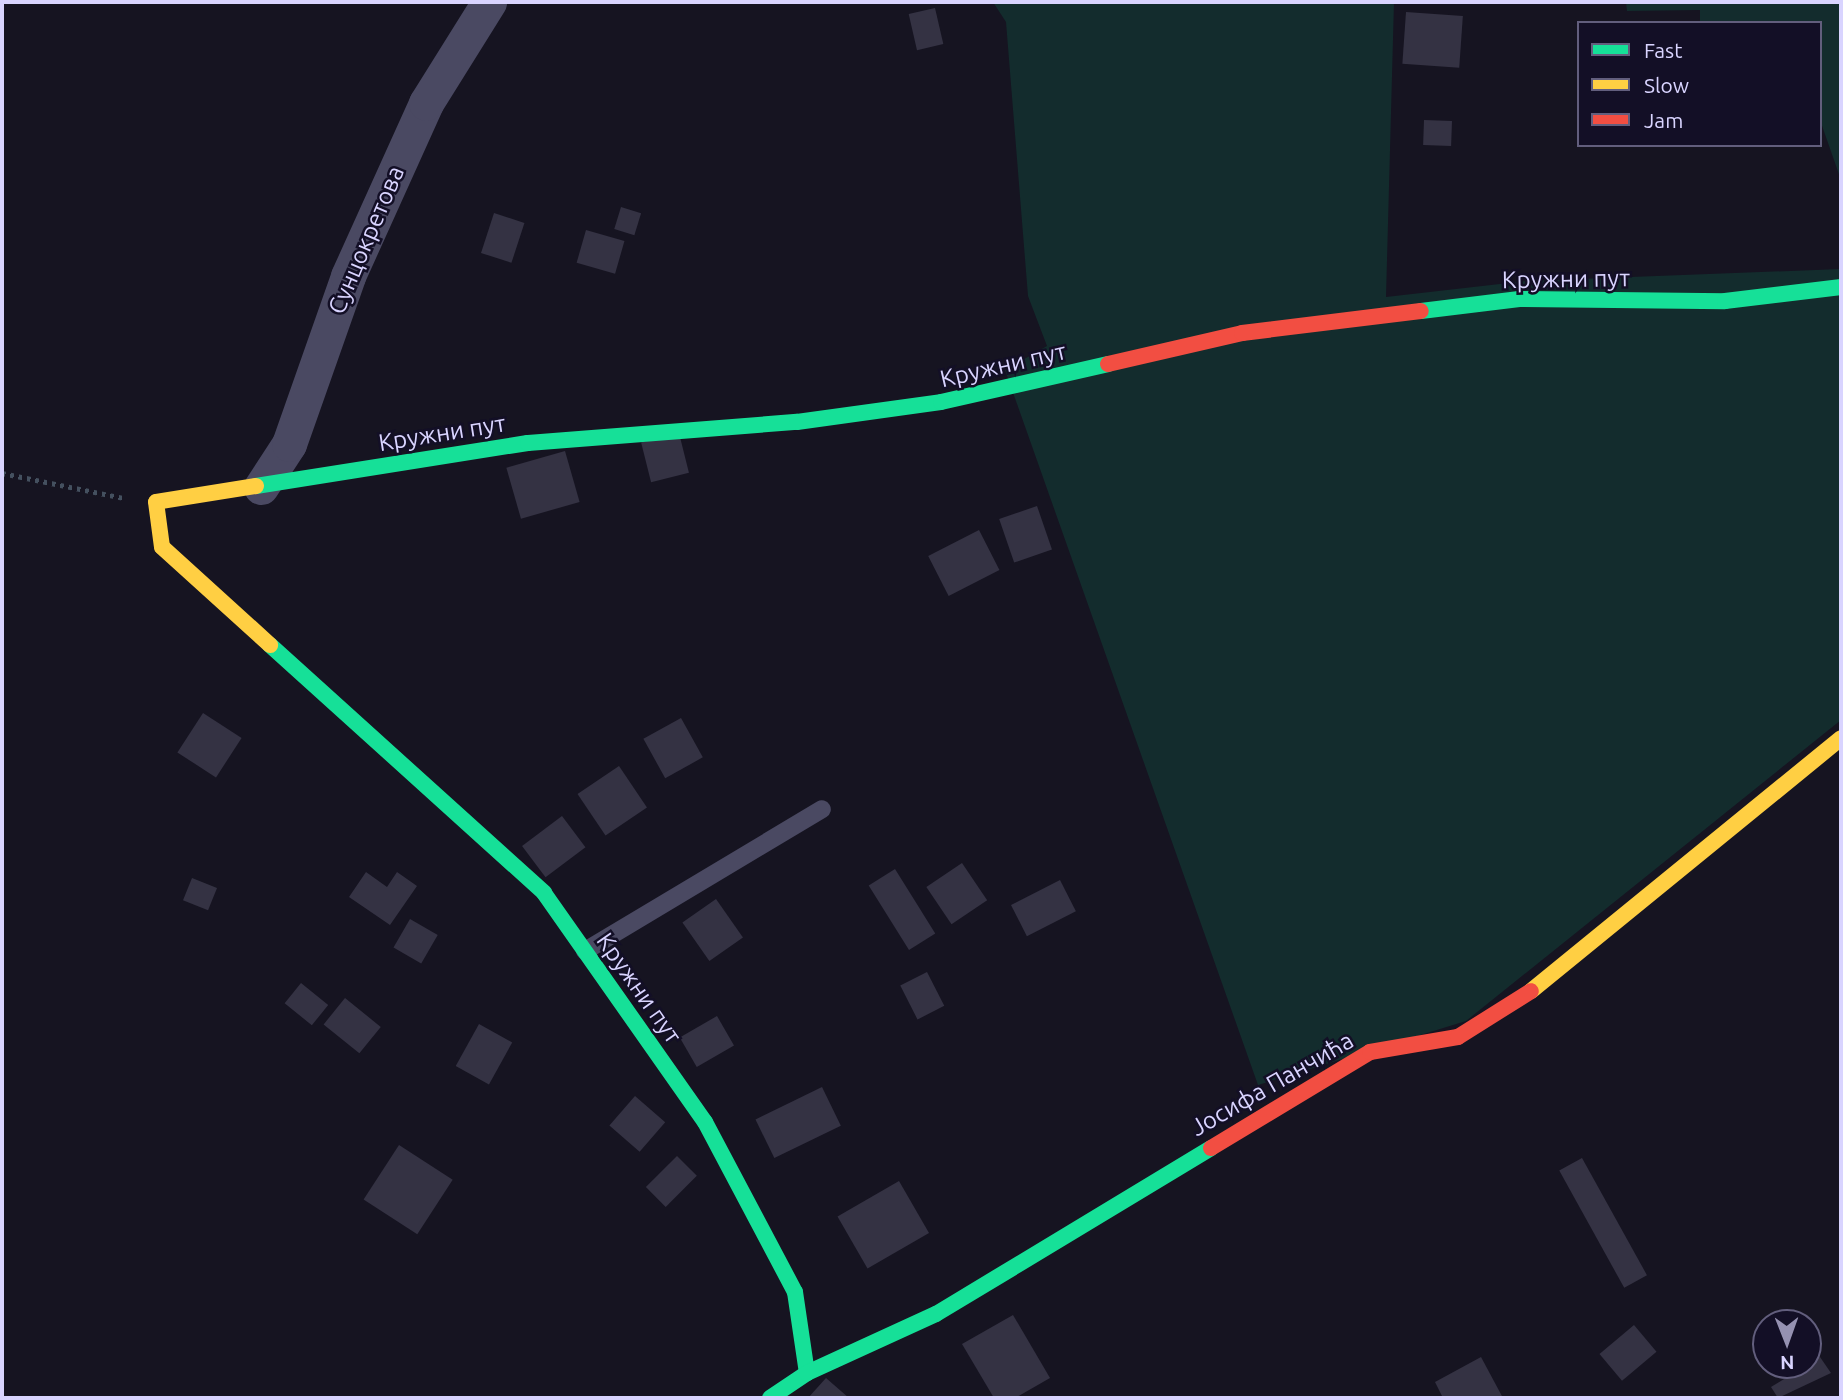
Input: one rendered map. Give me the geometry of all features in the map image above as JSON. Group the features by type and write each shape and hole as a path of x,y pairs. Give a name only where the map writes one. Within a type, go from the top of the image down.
{"street":[{"name":"Сунцокретова","path":"261,487 289,444 348,276 426,103 489,2"},
{"name":"Кружни пут","path":"807,1373 795,1292 705,1122 544,893 162,547 156,502 528,443 797,422 941,402 1242,333 1519,299 1725,301 1841,286"},
{"name":"Јосифа Панчића","path":"770,1398 807,1373 936,1314 1370,1052 1458,1037 1529,993 1837,749"}],"lane":[{"path":"585,951 822,809"}],"path":[{"path":"2,473 79,493 156,502"}],"green space":[{"path":"993,2 1394,2 1386,297 1527,281 1841,269 1841,720 1466,1021 1258,1085 1005,370 1047,346 1028,296 1006,22"},
{"path":"1626,2 1841,2 1841,180 1822,126 1822,21 1700,21 1700,10 1627,11"}],"building":[{"path":"935,8 943,44 917,50 909,14"},
{"path":"1406,12 1463,16 1459,68 1402,64"},
{"path":"1424,120 1452,121 1451,146 1423,145"},
{"path":"621,207 641,213 634,235 614,229"},
{"path":"494,213 524,223 511,263 481,253"},
{"path":"586,230 624,241 615,274 577,263"},
{"path":"679,433 689,473 651,482 641,442"},
{"path":"565,451 580,502 521,519 506,468"},
{"path":"1037,506 1052,549 1014,563 999,519"},
{"path":"979,530 999,570 949,596 928,556"},
{"path":"203,713 242,738 216,777 177,752"},
{"path":"681,718 703,757 665,778 643,739"},
{"path":"619,766 647,807 606,835 578,794"},
{"path":"562,816 585,847 546,877 522,846"},
{"path":"962,863 987,900 952,924 926,887"},
{"path":"895,869 935,933 909,950 869,885"},
{"path":"366,872 387,887 397,872 417,886 390,925 349,897"},
{"path":"192,878 217,888 208,910 183,900"},
{"path":"1060,880 1076,911 1027,936 1011,905"},
{"path":"716,899 743,938 709,961 682,923"},
{"path":"410,919 438,935 421,964 394,948"},
{"path":"927,972 944,1006 918,1019 900,986"},
{"path":"301,983 328,1005 312,1025 285,1003"},
{"path":"345,998 381,1027 359,1053 324,1024"},
{"path":"717,1016 734,1045 697,1067 680,1038"},
{"path":"479,1024 512,1042 489,1084 456,1066"},
{"path":"822,1087 841,1126 774,1158 755,1119"},
{"path":"635,1096 665,1122 640,1152 609,1125"},
{"path":"399,1145 453,1180 417,1234 364,1200"},
{"path":"677,1156 697,1176 666,1207 646,1187"},
{"path":"1582,1158 1647,1275 1624,1288 1559,1171"},
{"path":"899,1181 929,1233 868,1268 838,1216"},
{"path":"1013,1315 1050,1378 1015,1398 994,1398 962,1344"},
{"path":"1634,1325 1656,1352 1622,1381 1600,1354"},
{"path":"1481,1357 1503,1398 1443,1398 1435,1382"},
{"path":"1822,1360 1831,1373 1822,1377"},
{"path":"826,1378 849,1398 808,1398"},
{"path":"1784,1379 1818,1379 1778,1398 1771,1387"}],"traffic: fast":[{"path":"1421,311 1519,299 1725,301 1841,287"},
{"path":"256,486 528,443 797,422 941,402 1108,364"},
{"path":"270,645 544,893 705,1122 795,1292 807,1373"},
{"path":"770,1398 807,1373 936,1314 1211,1148"}],"traffic: slow":[{"path":"256,486 156,502 162,547 270,645"},
{"path":"1531,991 1841,738"}],"traffic: jam":[{"path":"1108,364 1242,333 1421,311"},
{"path":"1211,1148 1370,1052 1458,1037 1531,991"}]}
